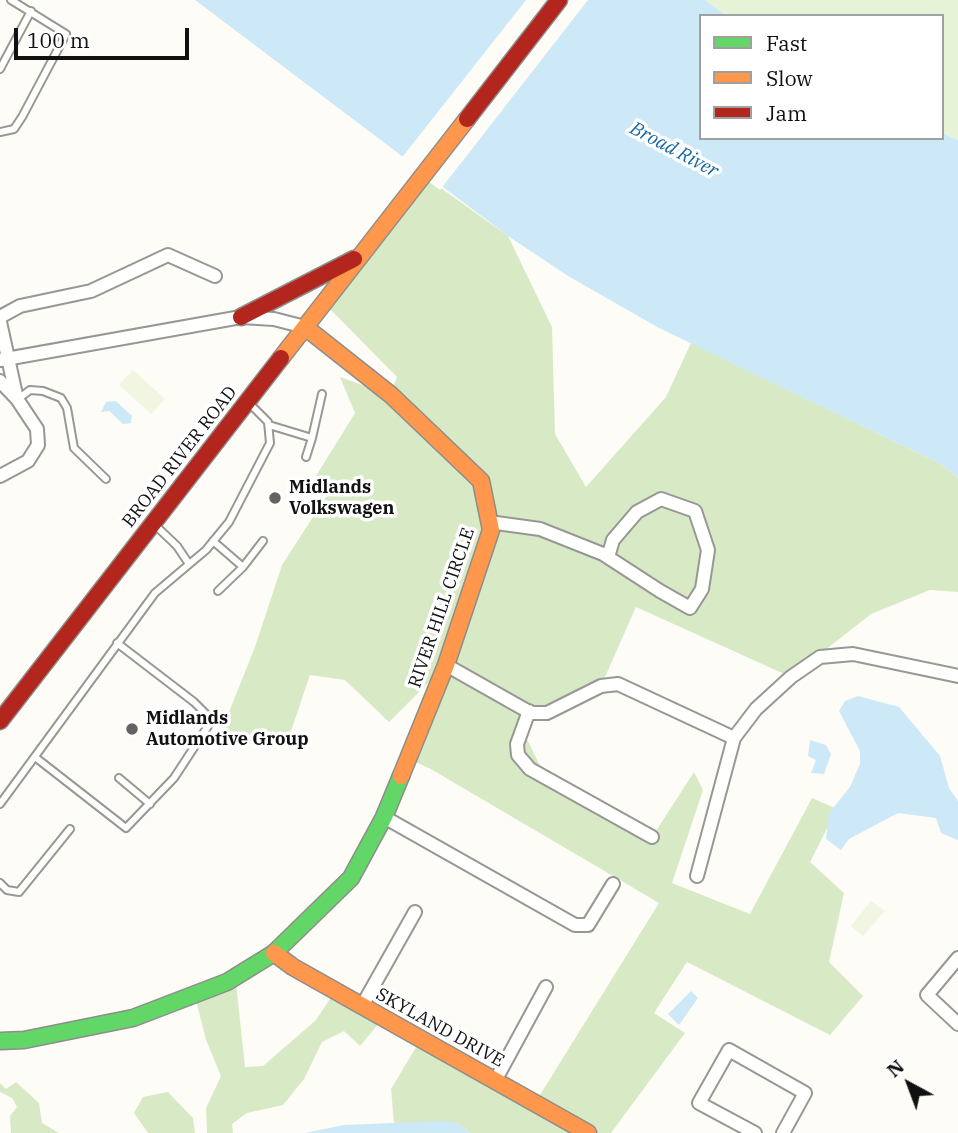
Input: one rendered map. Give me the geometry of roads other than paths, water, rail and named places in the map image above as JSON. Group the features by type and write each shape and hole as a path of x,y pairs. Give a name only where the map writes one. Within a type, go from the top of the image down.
{"street":[{"name":"BROAD RIVER ROAD","path":"0,721 559,0"},
{"path":"0,317 20,306 91,290 168,255 215,276"},
{"path":"241,317 362,256"},
{"name":"RIVER HILL CIRCLE","path":"0,1041 24,1040 133,1018 227,982 274,953 351,878 384,817 446,665 491,530 481,481 391,395 305,327 274,319 241,317 5,359"},
{"path":"0,322 5,359 17,400"},
{"path":"0,381 37,429 38,445 28,461 0,476"},
{"path":"489,522 540,529 608,557 690,608 702,589 708,550 695,511 661,499 637,512 613,540 608,557"},
{"path":"697,876 734,738 756,709 790,677 820,657 853,654 958,676"},
{"path":"446,665 529,712 547,713 601,686 618,684 734,738"},
{"path":"529,712 517,744 518,755 530,769 652,837"},
{"path":"384,817 575,925 588,925 613,884"},
{"path":"362,1006 415,912"},
{"name":"SKYLAND DRIVE","path":"274,953 293,967 588,1133"},
{"path":"958,958 927,995 958,1024"},
{"path":"495,1081 546,987"},
{"path":"755,1133 699,1103 729,1050 806,1093 783,1133"}],"lane":[{"path":"0,132 14,129 66,34 11,0"},
{"path":"0,69 31,12"},
{"path":"17,400 30,390 61,397 67,408 74,448 106,479"},
{"path":"306,457 322,394"},
{"path":"247,401 269,425 312,438"},
{"path":"0,804 155,593 213,541 229,522 271,443 269,425"},
{"path":"153,524 177,546 189,564"},
{"path":"213,541 243,567"},
{"path":"218,591 243,567 264,541"},
{"path":"35,757 125,828 174,778 212,720 194,702 117,643"},
{"path":"119,778 150,804"},
{"path":"0,883 7,890 19,891 70,829"}],"water":[{"name":"Broad River","path":"195,0 705,0 724,14 699,14 699,140 944,140 944,134 958,140 958,478 941,464 659,328 568,276 508,236"},
{"path":"116,401 132,416 131,423 123,424 109,411 101,412 106,402"},
{"path":"858,696 899,707 940,756 949,788 958,801 958,840 941,833 936,818 898,813 849,839 841,850 826,839 829,813 850,787 860,764 860,751 839,711 845,701"},
{"path":"810,740 826,745 831,754 824,774 811,773 816,760 808,756"},
{"path":"691,991 698,998 679,1025 668,1014"},
{"path":"442,1121 457,1123 470,1133 305,1133 344,1125"}],"place":[{"name":"Midlands Volkswagen","path":"275,498"},
{"name":"Midlands Automotive Group","path":"132,729"}]}
